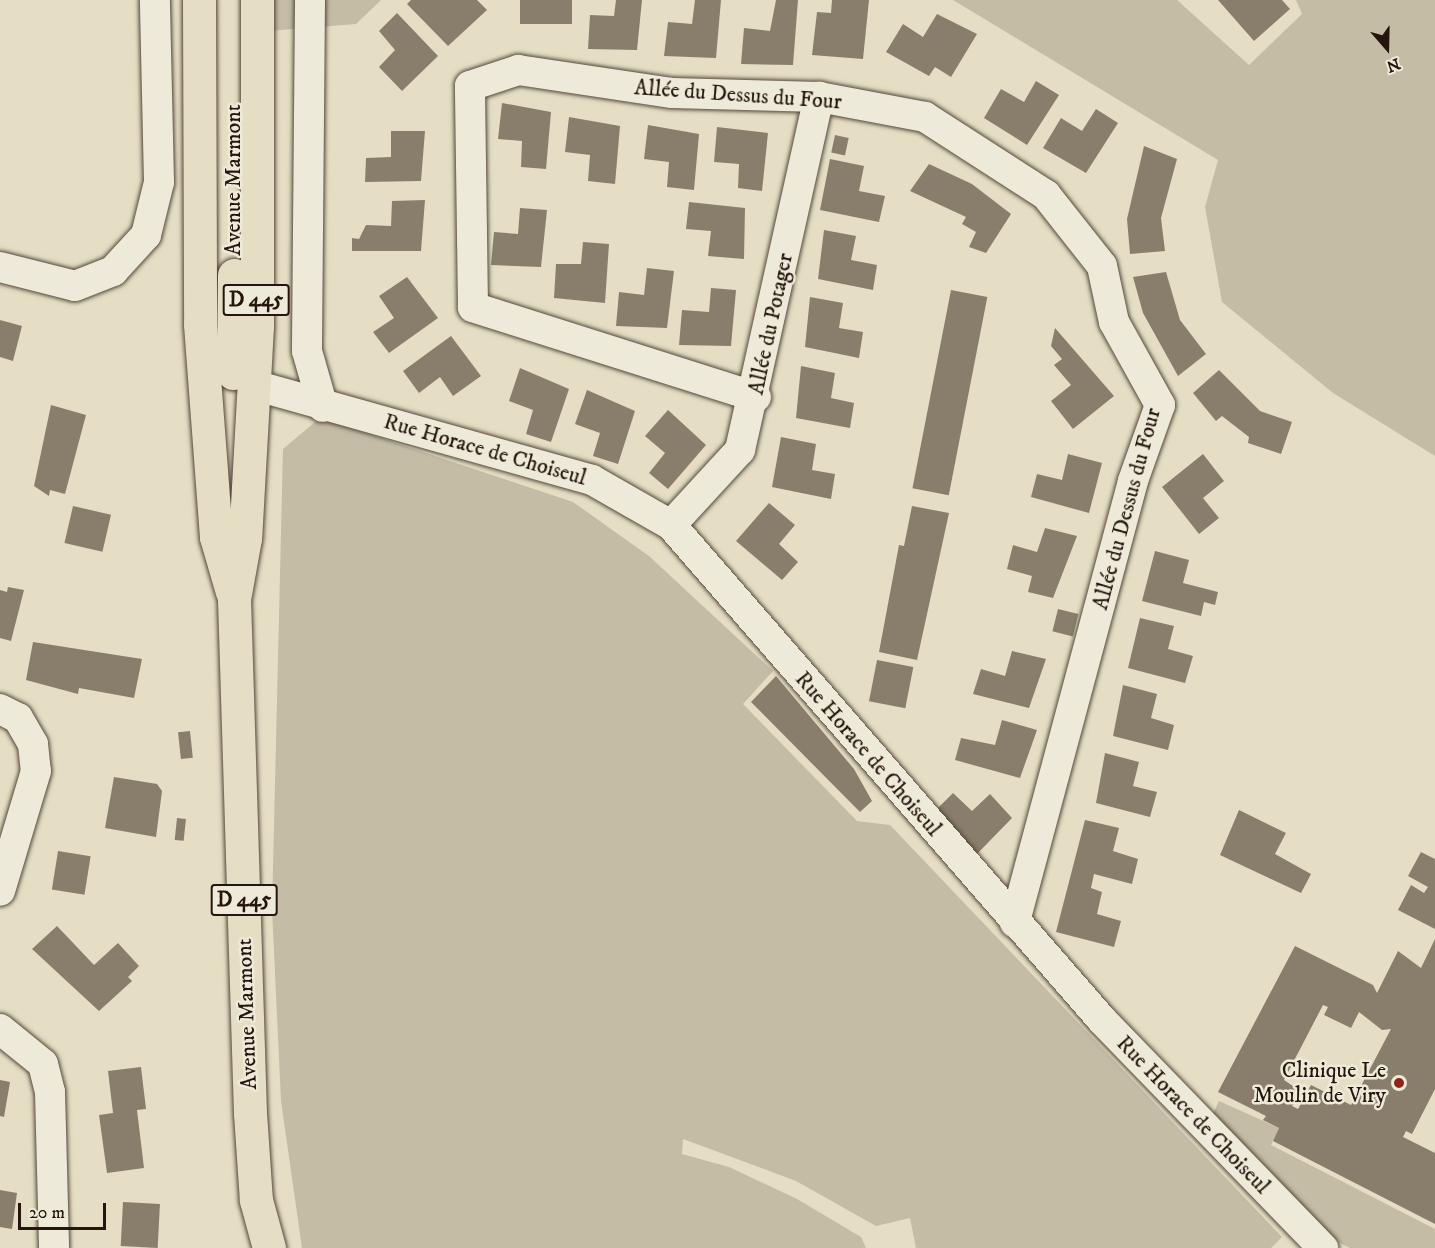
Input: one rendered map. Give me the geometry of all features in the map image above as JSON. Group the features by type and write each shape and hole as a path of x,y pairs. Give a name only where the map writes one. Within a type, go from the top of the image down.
{"main road":[{"name":"Avenue Marmont","path":"199,0 200,324 207,370 216,537 234,599"},
{"name":"Avenue Marmont","path":"207,370 217,323 219,0"},
{"name":"Avenue Marmont","path":"236,0 232,485 245,538"},
{"name":"Avenue Marmont","path":"257,0 254,385 245,538 234,599 256,1200 269,1248"},
{"path":"251,1248 256,1200"}],"street":[{"path":"0,267 75,286 113,271 131,255 146,235 159,182 155,0"},
{"path":"310,0 307,351 323,407"},
{"name":"Allée du Dessus du Four","path":"756,397 472,307 470,86 518,70 672,93 819,97 925,117 1046,195 1102,266 1114,322 1160,405 1133,481 1015,922"},
{"name":"Allée du Potager","path":"671,525 740,450 756,397 819,97"},
{"name":"Rue Horace de Choiseul","path":"254,385 323,407 592,480 671,525 1015,922 1323,1248"},
{"path":"0,709 18,718 33,744 36,771 0,891"},
{"path":"0,1029 43,1064 50,1092 54,1248"}],"shaded area":[{"path":"268,0 381,0 356,24 268,31"},
{"path":"953,0 1177,0 1249,65 1302,14 1296,0 1435,0 1435,456 1333,393 1222,302 1205,207 1218,160"},
{"path":"330,421 573,502 649,556 773,671 743,704 857,821 890,825 1282,1237 1271,1248 916,1248 910,1218 876,1226 796,1181 683,1139 682,1154 729,1167 797,1199 861,1237 866,1248 302,1248 281,1101 272,909 283,449 315,422"},
{"path":"1219,1101 1279,1128 1271,1145 1435,1229 1435,1248 1350,1248 1332,1239 1212,1116"}],"building":[{"path":"411,0 477,0 487,10 448,46 407,4"},
{"path":"520,0 572,0 572,24 520,24"},
{"path":"616,0 642,0 637,50 588,49 590,15 614,16"},
{"path":"695,0 721,0 716,58 664,56 668,22 692,24"},
{"path":"776,0 798,0 793,65 741,64 744,28 770,31"},
{"path":"832,0 869,0 863,59 812,55 817,12 831,13"},
{"path":"1218,0 1282,0 1290,9 1254,41"},
{"path":"397,13 438,56 402,91 379,67 395,50 379,31"},
{"path":"937,14 977,34 951,77 935,67 929,76 886,52 903,24 923,37"},
{"path":"1036,81 1059,95 1027,145 984,118 1001,89 1024,102"},
{"path":"502,103 551,112 546,169 521,167 522,141 498,139"},
{"path":"1096,109 1118,123 1086,173 1043,148 1061,118 1082,131"},
{"path":"569,117 620,126 615,184 588,181 590,155 565,152"},
{"path":"648,125 699,134 694,190 667,187 669,162 644,159"},
{"path":"717,127 768,133 762,191 738,188 739,164 714,162"},
{"path":"391,131 425,131 421,181 365,182 366,158 391,157"},
{"path":"835,135 849,138 845,156 831,153"},
{"path":"1144,146 1177,159 1161,218 1165,251 1130,254 1127,219"},
{"path":"830,159 864,166 859,191 885,196 879,222 820,210"},
{"path":"929,164 972,184 1011,214 986,253 969,247 976,232 962,224 966,217 910,191"},
{"path":"425,200 421,251 352,251 352,238 359,239 366,225 391,226 392,201"},
{"path":"689,202 745,208 744,259 708,256 711,231 686,229"},
{"path":"520,208 547,210 541,267 491,265 494,232 518,234"},
{"path":"824,230 856,236 851,260 877,265 873,290 818,279"},
{"path":"583,242 609,244 605,303 554,298 556,264 581,264"},
{"path":"647,268 674,271 667,328 616,326 619,292 644,295"},
{"path":"1166,272 1180,320 1206,354 1178,376 1143,313 1133,277"},
{"path":"407,277 438,318 389,353 373,332 394,318 379,296"},
{"path":"711,288 736,290 731,346 679,345 682,310 709,312"},
{"path":"951,290 987,297 949,495 912,488"},
{"path":"810,297 843,303 839,328 863,332 859,358 805,347"},
{"path":"0,320 22,326 13,361 0,357"},
{"path":"1055,328 1114,396 1073,429 1051,401 1071,385 1054,365 1062,359 1051,346"},
{"path":"451,336 481,376 453,396 440,377 419,393 403,371"},
{"path":"801,366 835,373 831,398 854,403 850,428 796,418"},
{"path":"520,368 569,389 551,442 526,434 533,410 509,401"},
{"path":"1219,370 1260,411 1292,422 1281,454 1248,443 1249,437 1222,416 1216,421 1193,393"},
{"path":"587,390 635,411 618,464 593,456 600,433 575,424"},
{"path":"51,405 86,415 65,494 50,490 49,496 34,486"},
{"path":"668,410 706,445 668,489 649,473 665,453 645,436"},
{"path":"781,437 816,444 812,470 835,474 831,499 772,487"},
{"path":"1068,454 1102,463 1089,513 1031,497 1037,474 1062,480"},
{"path":"1203,454 1224,481 1203,498 1219,518 1199,534 1162,487"},
{"path":"769,503 795,525 779,544 798,562 782,580 736,541"},
{"path":"73,506 111,515 102,552 64,543"},
{"path":"912,506 949,513 917,660 879,652 899,545 904,546"},
{"path":"1045,528 1077,536 1053,598 1028,592 1032,576 1007,569 1013,545 1037,552"},
{"path":"1155,551 1189,560 1183,583 1218,592 1215,605 1204,602 1201,616 1142,601"},
{"path":"8,587 24,590 11,641 0,638 0,590 7,592"},
{"path":"1058,609 1078,614 1073,636 1052,631"},
{"path":"1140,618 1174,626 1168,649 1193,656 1185,683 1128,668"},
{"path":"33,642 142,659 134,698 79,688 78,694 26,680"},
{"path":"1012,651 1046,659 1029,708 973,694 981,669 1005,676"},
{"path":"877,660 913,667 905,708 869,701"},
{"path":"776,676 854,769 872,801 860,812 751,702"},
{"path":"1123,685 1157,694 1151,718 1174,725 1168,750 1113,736"},
{"path":"1002,720 1037,730 1020,778 955,760 961,738 995,745"},
{"path":"190,731 193,758 181,759 178,732"},
{"path":"1105,753 1139,762 1133,786 1157,792 1150,817 1096,803"},
{"path":"114,777 157,784 162,791 156,837 105,828"},
{"path":"953,793 972,811 990,794 1012,818 977,854 935,811"},
{"path":"1239,810 1286,833 1275,854 1311,874 1301,893 1220,855"},
{"path":"177,818 186,819 184,841 175,840"},
{"path":"1085,820 1119,828 1113,851 1138,859 1132,884 1094,874 1091,888 1102,892 1097,914 1121,921 1114,947 1056,932"},
{"path":"58,851 91,856 84,895 52,890"},
{"path":"1421,852 1435,859 1435,929 1398,910 1411,885 1424,893 1428,887 1408,876"},
{"path":"57,926 94,965 118,943 139,966 128,977 132,981 99,1011 32,949"},
{"name":"Clinique Le Moulin de Viry","path":"1435,939 1435,1089 1412,1134 1406,1131 1403,1137 1435,1153 1435,1224 1273,1141 1279,1128 1263,1120 1266,1116 1218,1092 1295,946 1373,985 1377,993 1398,951 1421,968","holes":["1323,1005 1328,1007 1324,1015 1351,1028 1359,1012 1382,1030 1391,1029 1351,1105 1311,1085 1298,1109 1292,1106 1300,1091 1284,1080"]},
{"path":"141,1067 146,1109 137,1110 144,1168 107,1173 99,1115 113,1113 108,1071"},
{"path":"0,1080 10,1082 4,1117 0,1116"},
{"path":"0,1190 17,1193 12,1229 0,1227"},
{"path":"123,1202 160,1204 158,1248 121,1246"}],"place":[{"name":"Clinique Le Moulin de Viry","path":"1399,1083"}]}
